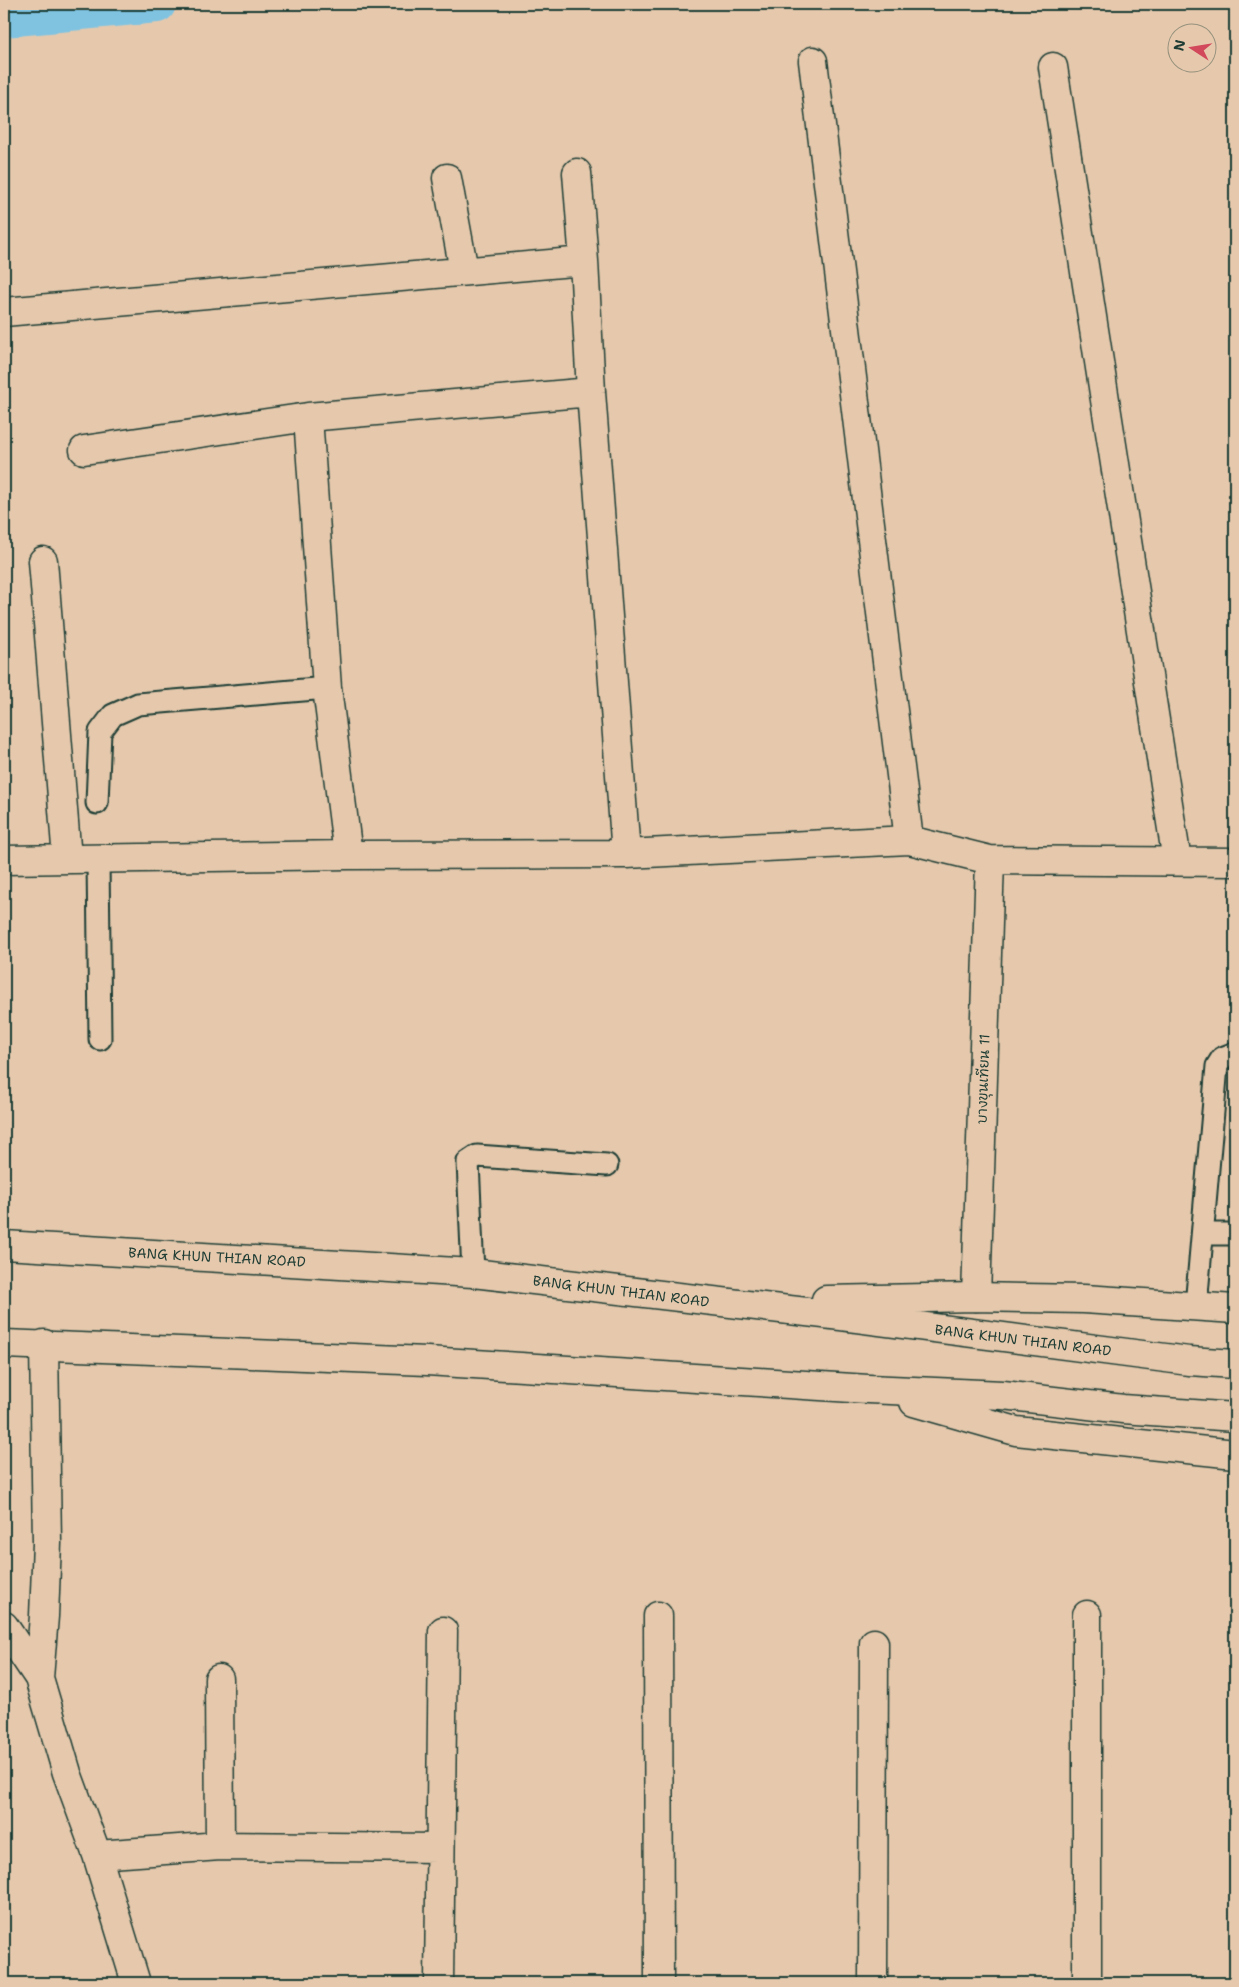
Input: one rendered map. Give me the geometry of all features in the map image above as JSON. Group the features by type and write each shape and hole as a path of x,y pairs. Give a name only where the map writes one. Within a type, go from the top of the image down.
{"street":[{"path":"813,61 909,840"},
{"path":"1053,67 1177,861"},
{"path":"577,173 591,392 626,854"},
{"path":"447,178 464,271"},
{"path":"4,312 584,260"},
{"path":"84,450 308,417 591,392"},
{"path":"308,417 327,688 348,855"},
{"path":"42,560 67,859"},
{"path":"4,860 348,855 626,854 909,840 990,860 1235,862"},
{"name":"บางขุนเทียน 11","path":"976,1297 990,860"},
{"name":"BANG KHUN THIAN ROAD","path":"4,1245 473,1273 840,1316 1180,1360 1235,1364"},
{"path":"717,1303 976,1297 1084,1299 1235,1309"},
{"path":"4,1344 44,1344 427,1361 868,1389 1003,1395 1123,1409 1235,1417"},
{"path":"39,1678 44,1616 46,1543 44,1344"},
{"path":"868,1389 1016,1430 1235,1454"},
{"path":"1087,1615 1087,1983"},
{"path":"658,1616 659,1983"},
{"path":"4,1626 39,1678 67,1773 97,1855 136,1983"},
{"path":"439,1983 443,1631"},
{"path":"873,1983 874,1644"},
{"path":"219,1679 220,1846"},
{"path":"97,1855 220,1846 440,1848"}],"lane":[{"path":"97,803 100,732 113,714 138,704 327,688"},
{"path":"98,859 100,1039"},
{"path":"1196,1306 1217,1066 1222,1058 1235,1053"},
{"path":"473,1273 468,1162 477,1156 607,1165"},
{"path":"1203,1234 1235,1234"}],"waterway":[{"path":"4,18 157,4"}]}
